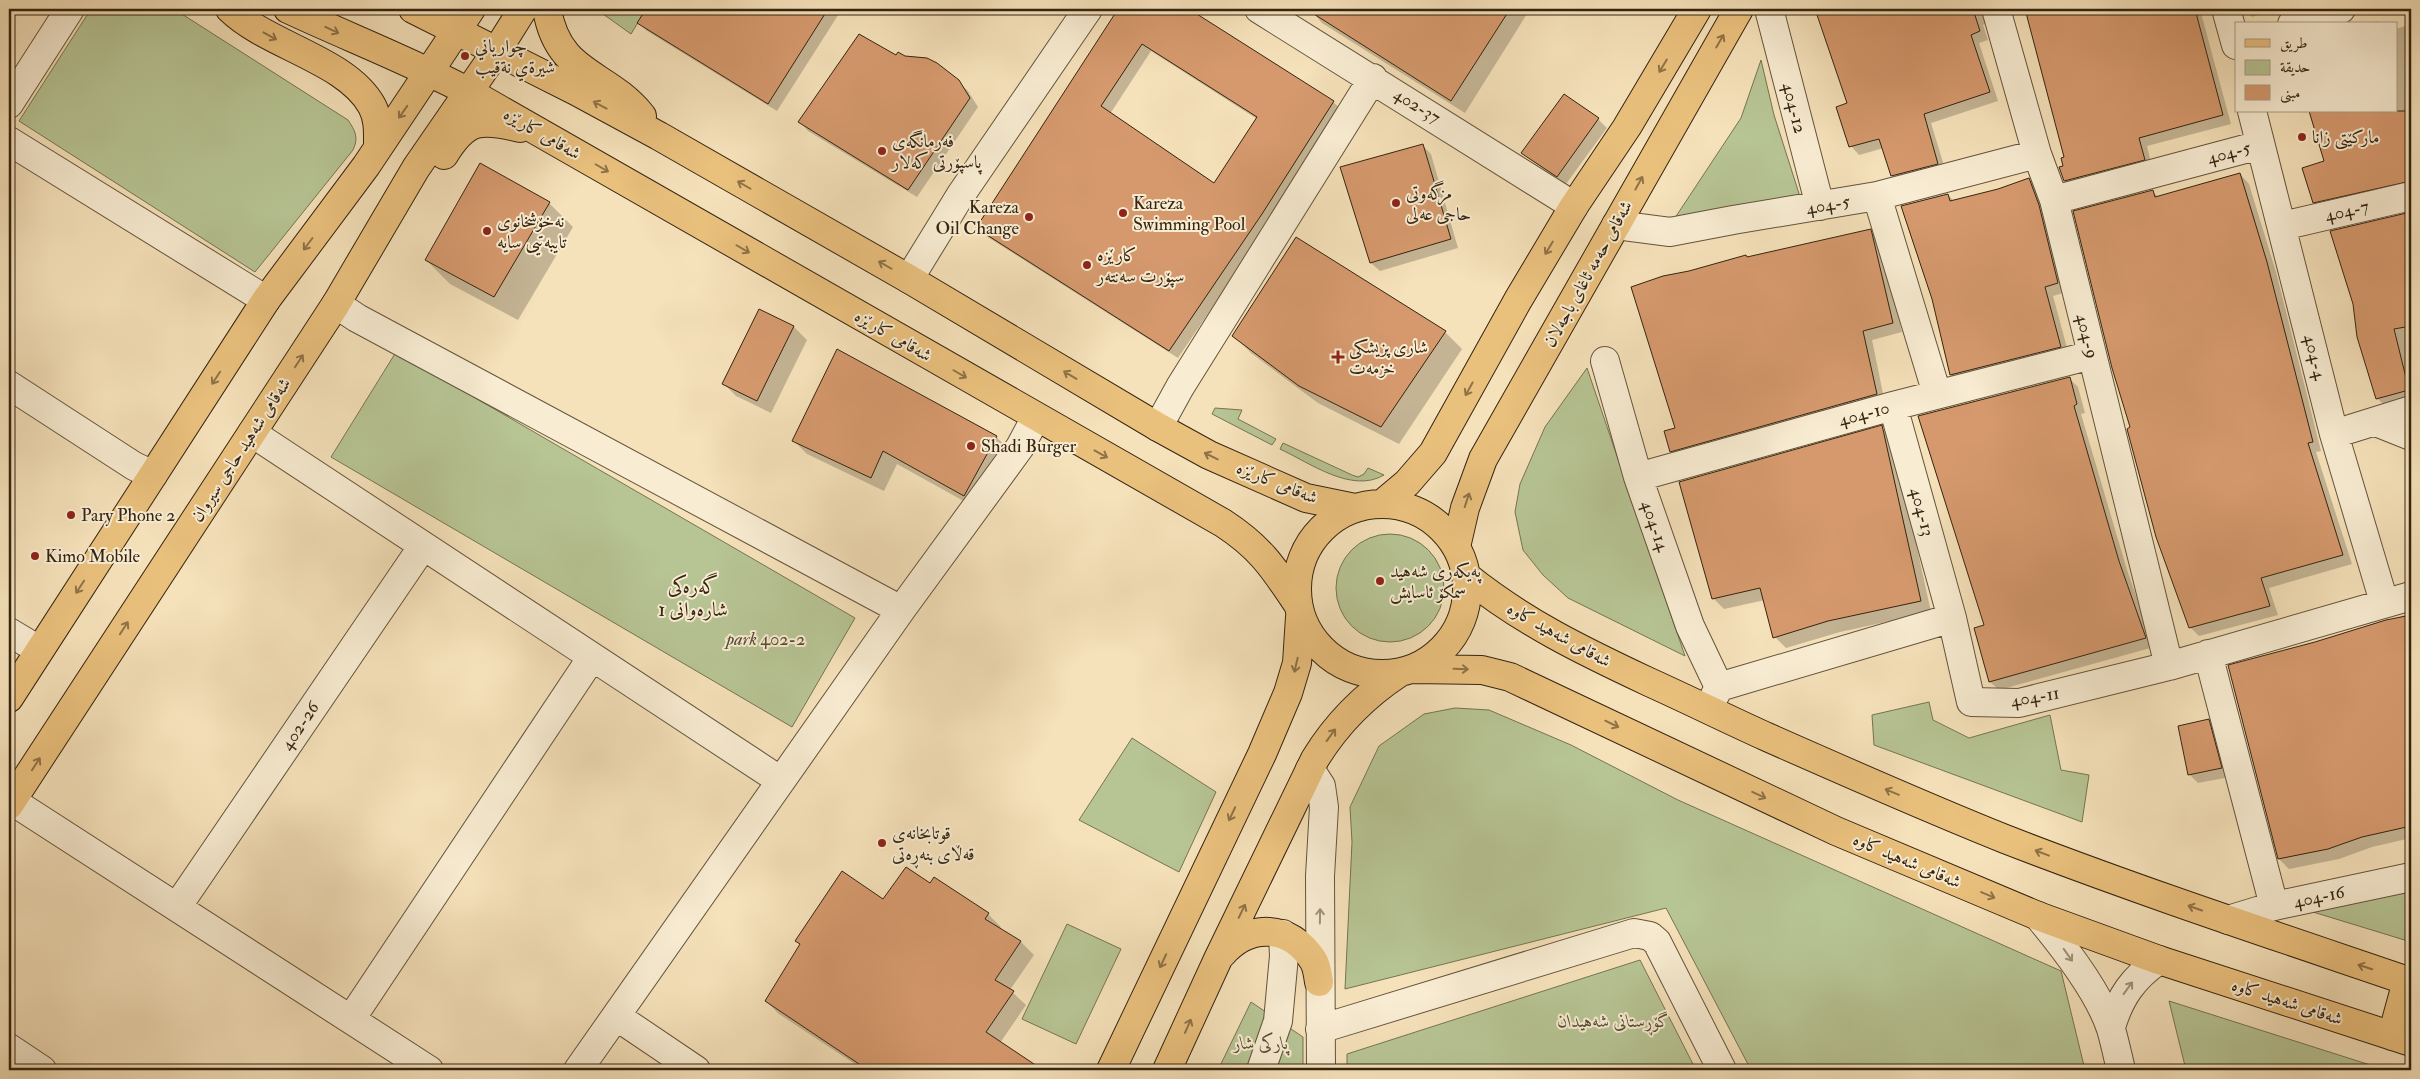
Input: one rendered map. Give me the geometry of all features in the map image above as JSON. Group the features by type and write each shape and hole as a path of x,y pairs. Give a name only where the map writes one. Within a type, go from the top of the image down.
{"main road":[{"path":"230,9 252,26 331,69 362,92 372,107 378,126 378,147"},
{"name":"شەقامی کارێزە","path":"288,9 347,37 430,72 468,92 1223,523 1247,538 1275,569 1298,610"},
{"name":"شەقامی کارێزە","path":"413,9 576,91 659,136 909,279 1158,427 1209,455 1306,498 1355,508"},
{"path":"9,698 266,300 378,147 471,9"},
{"name":"شەقامی شەهید حاجی سیروان","path":"10,803 336,304 416,168 496,52 523,9"},
{"path":"548,9 550,23 558,43 577,67 619,93 635,107 659,136"},
{"name":"شەقامی حەمە ئاغای باجەلان","path":"1456,547 1465,508 1483,459 1739,9"},
{"path":"1382,504 1411,479 1433,453 1518,300 1574,206 1627,127 1691,11"},
{"path":"355,271 415,200 461,130 473,124 487,121 544,135"},
{"path":"1627,127 1659,147"},
{"path":"1111,1070 1262,754 1281,710 1297,663 1298,610 1296,579 1303,556 1315,535 1333,519 1355,508 1382,504 1405,507 1425,516 1443,529 1456,547 1466,576 1467,595 1464,614 1456,632 1430,660 1406,671 1369,694 1345,717 1325,743 1310,769 1220,955 1167,1070"},
{"name":"شەقامی شەهید کاوە","path":"1466,576 1498,601 1543,630 1713,699 2005,839 2228,920 2409,982"},
{"path":"1298,610 1311,639 1328,657 1350,669 1374,675 1406,671"},
{"name":"شەقامی شەهید کاوە","path":"1406,671 1482,670 1525,682 1836,831 2038,916 2159,960 2402,1039"},
{"path":"1220,955 1238,939 1248,934 1272,932 1283,934 1306,950 1314,962 1320,982"},
{"path":"2402,1039 2409,982"}],"street":[{"path":"9,104 70,9"},
{"path":"909,279 960,196 1088,9"},
{"name":"402-37","path":"1259,9 1373,78 1574,206"},
{"name":"404-12","path":"1769,9 1820,206"},
{"name":"404-9","path":"1996,9 2037,154 2054,200 2169,666"},
{"path":"2226,9 2235,39"},
{"path":"2299,22 2341,9"},
{"path":"1158,427 1180,387 1373,78"},
{"name":"404-4","path":"2252,112 2334,434 2384,602"},
{"path":"9,141 266,300"},
{"name":"404-5","path":"2054,200 2260,145"},
{"name":"404-5","path":"1616,225 1670,232 1877,196 2037,154"},
{"path":"1877,196 1936,394"},
{"name":"404-7","path":"2282,226 2411,196"},
{"path":"336,304 366,322 901,610"},
{"name":"404-10","path":"1638,477 1936,394 2092,355"},
{"name":"404-14","path":"1605,361 1638,477 1690,626 1713,699"},
{"path":"9,385 134,466 153,475"},
{"name":"404-13","path":"1893,406 1952,618"},
{"path":"2334,434 2411,410"},
{"path":"578,1070 901,610 1020,446 1036,417"},
{"path":"2376,422 2411,436"},
{"path":"252,433 781,781"},
{"name":"402-26","path":"177,907 423,546"},
{"name":"404-11","path":"1952,618 1971,702 2019,703 2169,666 2384,602 2411,596"},
{"path":"1713,699 1952,618"},
{"path":"9,632 39,650"},
{"path":"2208,654 2274,906"},
{"path":"351,1019 592,657"},
{"path":"1310,769 1320,786 1324,807 1320,876 1321,1070"},
{"path":"10,803 177,907 429,1070"},
{"name":"404-16","path":"2228,920 2274,906 2411,877"},
{"path":"2038,916 2075,965 2111,1028 2121,1070"},
{"path":"1320,1029 1634,933 1642,933 1657,942 1722,1070"},
{"path":"1261,1070 1278,1022 1284,956 1283,934"},
{"path":"2111,1028 2123,995 2134,979 2159,960"},
{"path":"616,1016 696,1070"},
{"path":"9,1048 42,1070"}],"green space":[{"path":"91,9 174,9 348,120 356,138 353,150 255,272 19,121"},
{"path":"596,9 646,9 631,34"},
{"path":"1761,60 1774,115 1802,203 1663,236 1741,118"},
{"name":"park 402-2","path":"396,352 855,618 792,727 331,457"},
{"path":"1587,368 1685,656 1568,598 1543,575 1523,550 1515,512 1520,484 1545,427"},
{"path":"1215,408 1242,410 1238,419 1276,439 1272,445 1212,414"},
{"path":"1283,443 1358,477 1364,474 1368,468 1384,475 1372,480 1358,481 1345,479 1280,449"},
{"path":"1390,534 1411,538 1429,549 1440,567 1444,588 1440,609 1429,627 1411,638 1390,642 1369,638 1351,627 1340,609 1336,588 1340,567 1351,549 1369,538"},
{"path":"1929,702 1933,720 1969,738 2050,715 2061,770 2089,775 2082,822 1874,745 1872,715"},
{"path":"1455,708 1489,710 1571,745 1678,800 2061,971 2085,1070 1751,1070 1666,908 1345,989 1352,842 1350,807 1379,746 1424,714"},
{"path":"1132,738 1216,792 1179,872 1079,820"},
{"path":"2411,891 2411,942 2313,912"},
{"path":"1067,924 1121,949 1076,1044 1022,1019"},
{"name":"گۆڕستانی شەهیدان","path":"1640,960 1696,1070 1347,1070 1347,1054"},
{"path":"2169,1001 2386,1070 2186,1070"},
{"name":"پارکی شار","path":"1251,1002 1303,1037 1303,1070 1218,1070"}],"building":[{"path":"646,9 828,9 768,104 637,23"},
{"path":"1118,9 1189,9 1334,101 1262,214 1169,351 976,228","holes":["1142,44 1257,117 1214,183 1101,106"]},
{"path":"1306,9 1510,9 1451,101"},
{"path":"1815,9 1973,9 1980,31 1971,35 1990,92 1924,114 1938,164 1891,176 1879,139 1849,147 1836,107 1847,103"},
{"path":"2025,9 2195,9 2223,115 2139,138 2145,160 2064,181 2059,167 2063,166 2061,158 2064,157"},
{"path":"859,34 896,55 898,52 905,56 927,58 937,63 959,80 970,98 908,190 798,122"},
{"path":"1564,94 1599,118 1557,177 1521,153"},
{"path":"2411,111 2411,181 2313,203 2302,168 2324,161 2309,112"},
{"name":"مزگەوتی حاجی عەلی","path":"1423,144 1451,239 1370,263 1340,167"},
{"name":"نەخۆشخانوی تایبەتیی سایە","path":"480,163 550,202 494,297 425,260"},
{"path":"2240,173 2267,262 2313,442 2308,443 2343,555 2261,578 2270,606 2189,628 2156,537 2127,429 2130,427 2112,368 2073,211 2153,190 2155,197"},
{"path":"2029,178 2039,205 2058,283 2045,287 2061,347 1950,375 1932,299 1901,206 1948,194 1950,201 1998,189"},
{"path":"2411,212 2411,326 2394,329 2409,390 2376,399 2357,337 2353,304 2330,231"},
{"path":"1871,229 1893,323 1863,331 1877,394 1670,452 1664,431 1675,428 1631,287 1663,276 1689,271 1746,255 1747,257"},
{"path":"1296,237 1446,331 1381,427 1299,386 1232,336"},
{"path":"759,309 794,326 757,401 722,384"},
{"path":"837,349 997,436 964,496 883,451 871,478 792,441"},
{"path":"2070,377 2077,404 2074,406 2119,561 2146,638 1989,682 1974,628 1984,625 1918,416"},
{"path":"1882,425 1921,601 1828,621 1773,638 1760,588 1712,599 1679,482"},
{"path":"2411,615 2411,826 2362,837 2328,849 2278,859 2228,665 2315,642 2386,620"},
{"path":"2209,719 2222,768 2188,775 2178,726"},
{"path":"906,867 930,883 934,877 989,913 985,919 1021,941 995,980 1014,991 986,1032 1043,1070 868,1070 765,1001 800,944 795,941 842,871 883,899"}],"place":[{"name":"چوارياني شيرةي نةقيب","path":"465,56"},
{"name":"مارکێتی زانا","path":"2302,137"},
{"name":"فەرمانگەی پاسپۆرتی کەلار","path":"882,151"},
{"name":"مزگەوتی حاجی عەلی","path":"1396,203"},
{"name":"Kareza Swimming Pool","path":"1123,213"},
{"name":"Kareza Oil Change","path":"1029,217"},
{"name":"نەخۆشخانوی تایبەتیی سایە","path":"487,231"},
{"name":"کارێزە سپۆرت سەنتەر","path":"1087,265"},
{"name":"شاری پزیشکی خزمەت","path":"1338,357"},
{"name":"Shadi Burger","path":"971,446"},
{"name":"Pary Phone 2","path":"71,515"},
{"name":"Kimo Mobile","path":"35,556"},
{"name":"پەیکەری شەهید سمکۆ ئاسایش","path":"1380,581"},
{"name":"قوتابخانەی قەڵای بنەڕەتی","path":"882,843"}],"district":[{"name":"گەرەکی شارەوانی 1","path":"693,598"}]}
